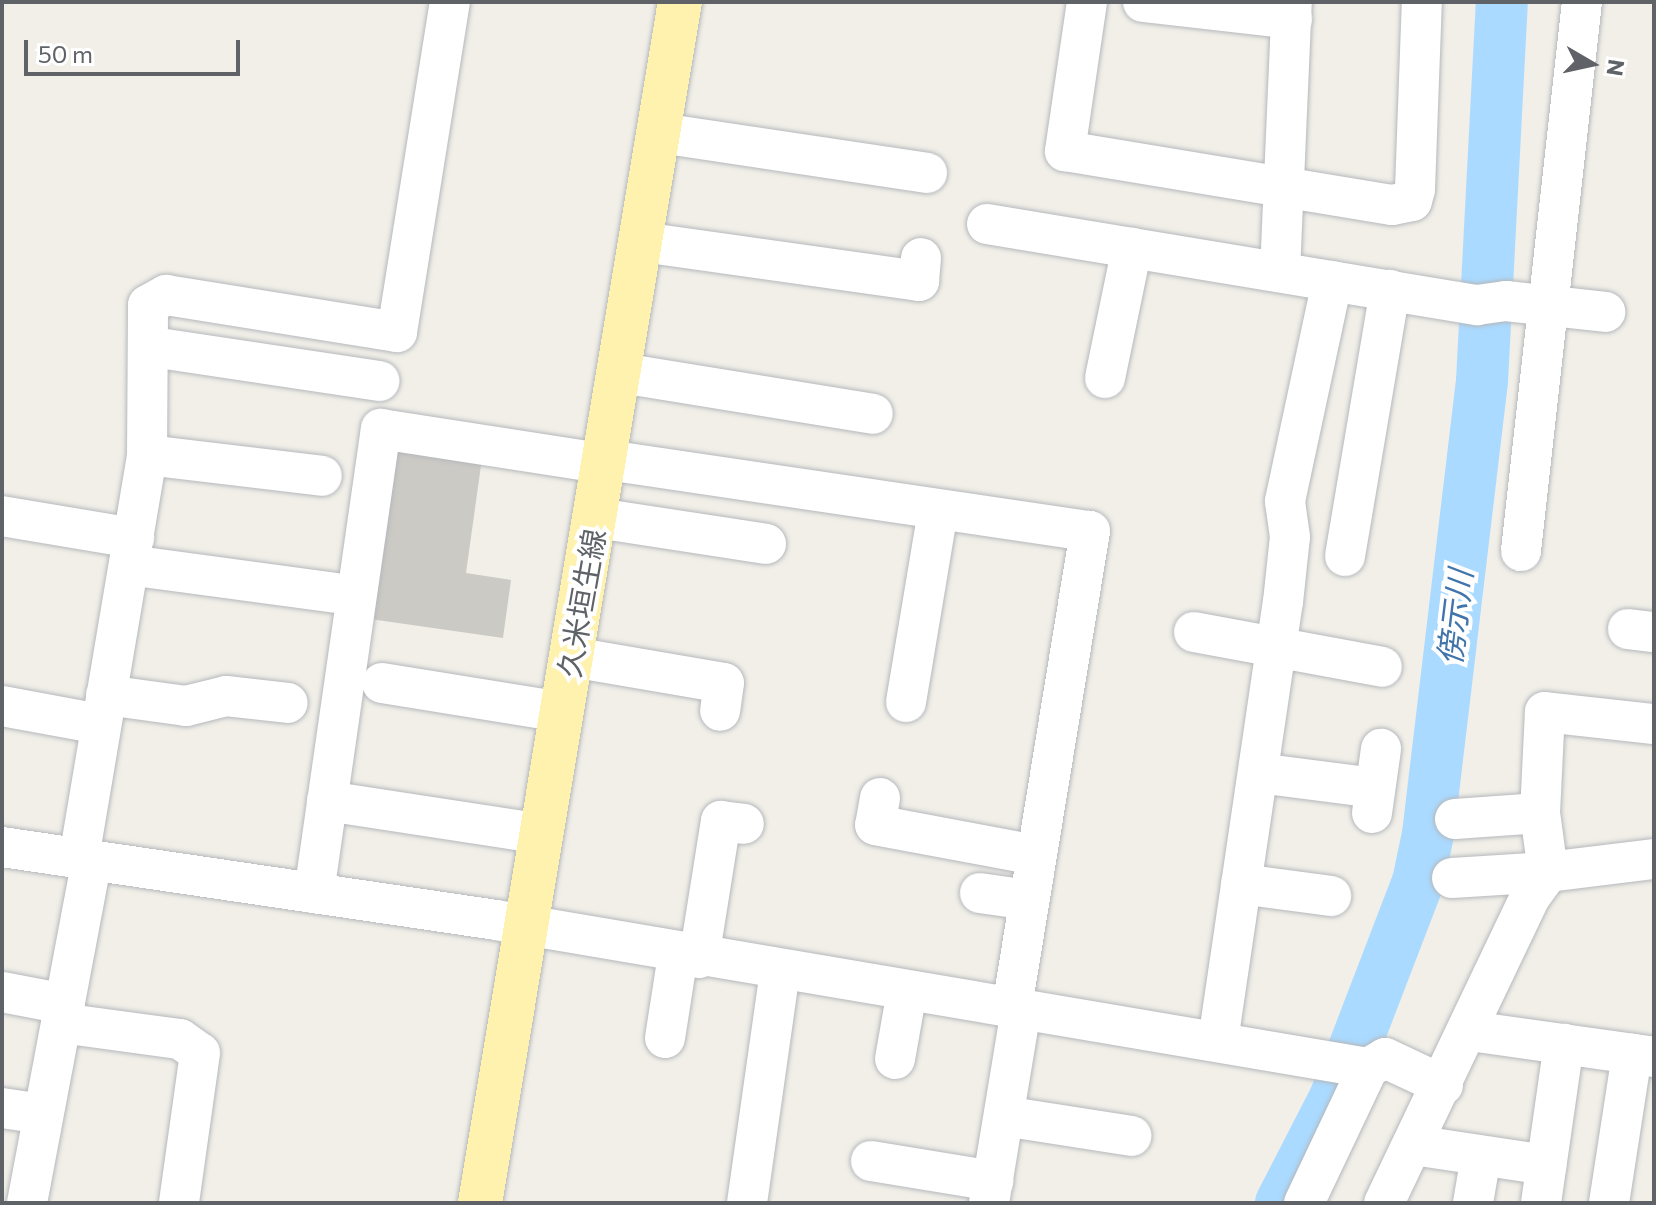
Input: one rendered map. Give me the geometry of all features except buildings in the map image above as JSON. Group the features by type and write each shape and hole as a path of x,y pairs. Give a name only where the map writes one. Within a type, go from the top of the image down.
{"main road":[{"name":"久米垣生線","path":"480,1203 597,518 680,2"}],"street":[{"path":"27,1203 63,1014 86,859 103,709 147,455 152,347 148,305 166,295 397,332 450,2"},
{"path":"1087,2 1065,151 1392,205 1412,201 1422,2"},
{"path":"1143,2 1292,11 1280,272"},
{"path":"1521,551 1552,305 1582,2"},
{"path":"660,133 926,174"},
{"path":"987,224 1390,290 1491,303 1552,305 1605,312"},
{"path":"642,242 786,248 919,281 921,258"},
{"path":"1105,378 1132,248"},
{"path":"1218,1041 1290,537 1285,501 1332,281"},
{"path":"1358,541 1384,417 1390,290"},
{"path":"152,347 379,381"},
{"path":"621,373 873,414"},
{"path":"314,893 381,429 1090,531 1029,900 1004,1116 991,1192 871,1161"},
{"path":"147,455 321,479"},
{"path":"905,702 938,510"},
{"path":"2,516 131,551 335,593"},
{"path":"597,518 766,544"},
{"path":"1194,632 1382,667"},
{"path":"572,657 724,683 720,711"},
{"path":"382,683 562,712"},
{"path":"2,706 103,709 186,706 226,696 288,703"},
{"path":"1384,1203 1470,1031 1530,897 1548,872 1540,813 1545,712 1654,724"},
{"path":"1258,773 1373,802 1381,749"},
{"path":"880,798 875,825 1036,855"},
{"path":"327,801 542,834"},
{"path":"1455,819 1540,813"},
{"path":"665,1038 689,956 721,821 744,824"},
{"path":"2,847 314,893 1357,1064 1385,1058 1443,1085"},
{"path":"1452,878 1548,872 1654,859"},
{"path":"1241,884 1331,896"},
{"path":"980,893 1029,900"},
{"path":"747,1203 780,971"},
{"path":"895,1059 907,991"},
{"path":"2,992 63,1014 180,1039 200,1053 179,1203"},
{"path":"1470,1031 1643,1056 1609,1203"},
{"path":"1413,1145 1481,1156 1544,1184 1564,1044"},
{"path":"1304,1203 1357,1064"},
{"path":"2,1108 43,1114"},
{"path":"1004,1116 1131,1136"},
{"path":"1473,1203 1481,1156"}],"waterway":[{"name":"傍示川","path":"1281,1203 1335,1098 1418,882 1428,834 1482,381 1502,2"}]}
